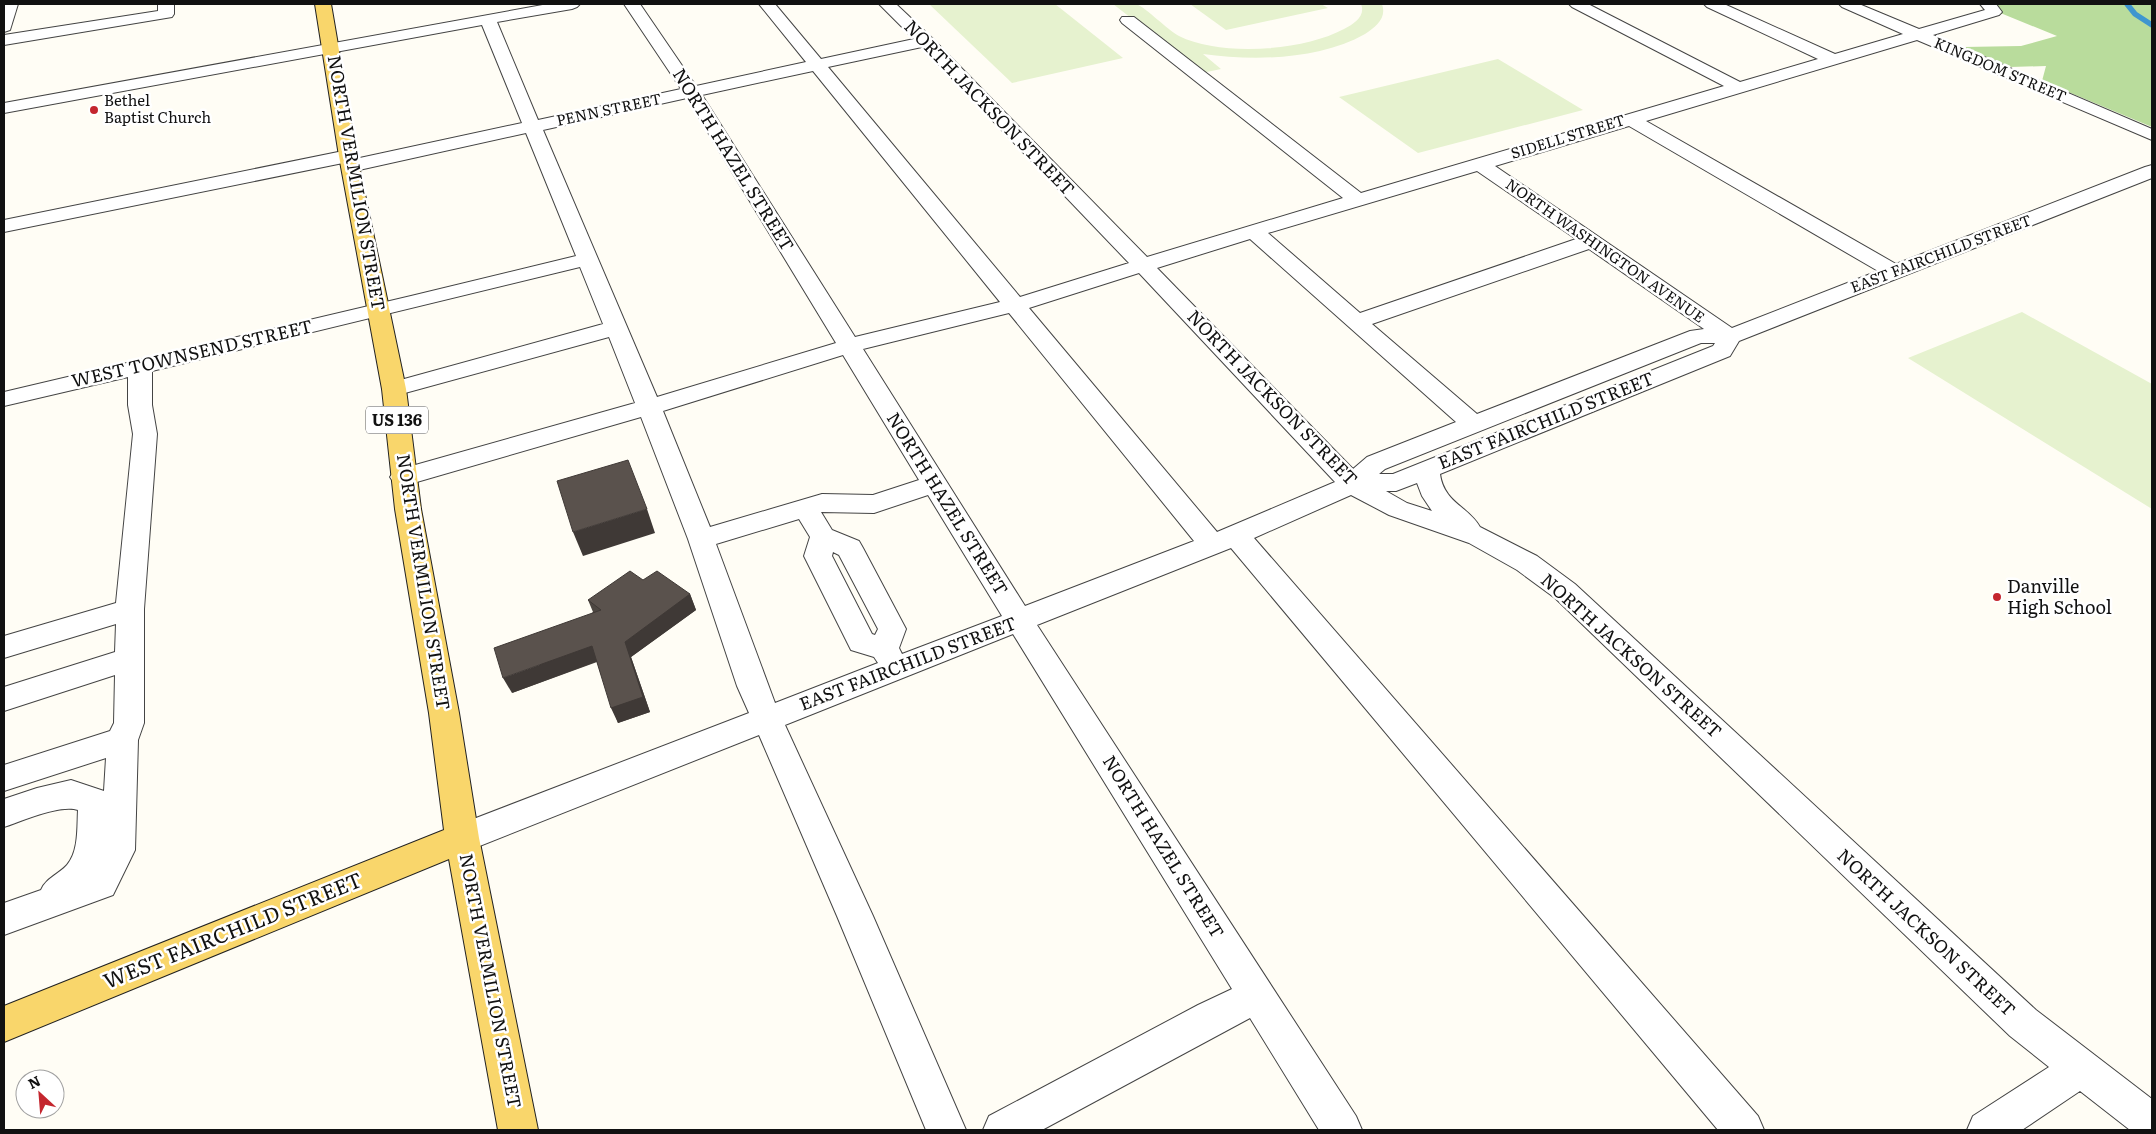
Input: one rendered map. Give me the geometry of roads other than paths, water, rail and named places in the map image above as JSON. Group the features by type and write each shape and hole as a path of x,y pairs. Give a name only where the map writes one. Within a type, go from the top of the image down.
{"main road":[{"name":"NORTH VERMILION STREET","path":"323,4 332,49 349,161 394,390 404,477 444,713 462,838 518,1130"},
{"name":"WEST FAIRCHILD STREET","path":"4,1024 462,838"}],"street":[{"path":"4,27 10,4"},
{"path":"4,40 166,14 166,4"},
{"path":"4,108 572,4"},
{"name":"NORTH HAZEL STREET","path":"632,4 692,92 1019,620 1342,1130"},
{"path":"767,4 1016,305 1744,1130"},
{"name":"NORTH JACKSON STREET","path":"887,4 926,41 1352,484 1398,509 1478,536 1527,563 1565,592 2023,1023 2152,1123"},
{"path":"1577,4 1738,87"},
{"path":"1712,4 1835,60"},
{"name":"KINGDOM STREET","path":"1847,4 2152,135"},
{"name":"SIDELL STREET","path":"404,477 649,408 877,338 1016,305 1358,200 1918,35 1990,6"},
{"path":"488,20 702,539 752,686 946,1130"},
{"path":"1128,20 1358,200"},
{"name":"PENN STREET","path":"4,226 532,127 926,41"},
{"path":"1630,119 1894,272"},
{"name":"NORTH WASHINGTON AVENUE","path":"1480,164 1730,337"},
{"name":"EAST FAIRCHILD STREET","path":"462,838 766,719 890,659 1019,620 1224,540 1315,502 1352,484 1376,463 1698,336 1730,337 2152,171"},
{"path":"1253,232 1474,425"},
{"path":"1355,322 1591,242"},
{"name":"WEST TOWNSEND STREET","path":"4,399 587,259"},
{"path":"394,390 615,328"},
{"name":"EAST FAIRCHILD STREET","path":"1352,484 1393,482 1426,470 1722,351 1730,337"},
{"path":"4,919 101,884 118,850 122,740 129,722 130,609 134,545 145,434 140,405 140,366"},
{"path":"1426,470 1427,484 1440,505 1478,536"},
{"path":"702,539 822,503 874,504 935,484"},
{"path":"805,508 823,537 818,556 861,642 890,659"},
{"path":"4,647 130,609"},
{"path":"4,699 129,659"},
{"path":"4,778 122,740"},
{"path":"4,813 37,802 71,794 95,802 93,844 82,874 43,905"},
{"path":"1004,1130 1211,1018 1257,996"},
{"path":"1987,1130 2080,1068"}],"waterway":[{"path":"2127,4 2135,14 2152,25"}],"place":[{"name":"Bethel Baptist Church","path":"94,110"},
{"name":"Danville High School","path":"1997,597"}]}
